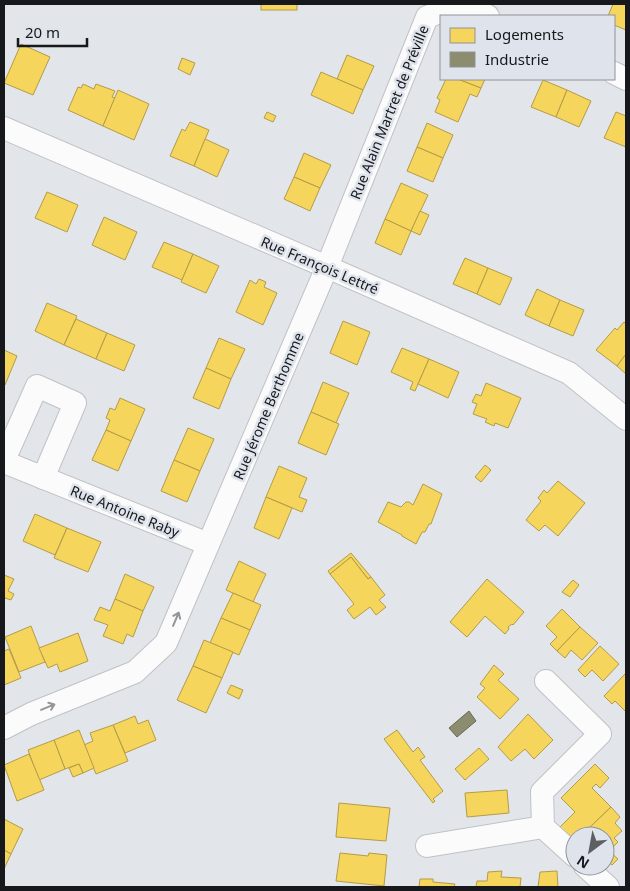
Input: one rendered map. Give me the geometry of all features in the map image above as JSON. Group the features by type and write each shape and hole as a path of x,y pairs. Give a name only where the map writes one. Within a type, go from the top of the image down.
{"street":[{"name":"Rue Alain Martret de Préville","path":"327,267 427,17 460,4 486,15"},
{"name":"Rue François Lettré","path":"4,128 569,373 626,419"},
{"name":"Rue Jérome Berthomme","path":"4,728 31,714 135,672 166,643 327,267"},
{"name":"Rue Antoine Raby","path":"43,478 76,403 37,386 4,461 43,478 208,544"},
{"path":"546,681 600,734 542,792 543,827 565,847"},
{"path":"427,846 543,827"},
{"path":"596,876 608,887"}],"building: Logements":[{"path":"261,4 297,4 297,10 261,10"},
{"path":"613,4 626,4 626,30 615,25 615,15 608,15"},
{"path":"21,44 50,57 33,95 4,83"},
{"path":"347,55 374,66 363,90 337,79"},
{"path":"182,58 195,63 190,75 178,69"},
{"path":"321,72 363,90 353,114 311,95"},
{"path":"446,80 461,80 481,88 477,97 470,94 458,122 435,112 440,100 437,98"},
{"path":"461,80 485,80 481,88"},
{"path":"543,80 567,90 556,117 531,107"},
{"path":"83,84 94,89 96,84 115,91 112,97 115,98 103,126 68,110 78,87 81,88"},
{"path":"118,90 149,104 134,140 103,126"},
{"path":"567,90 591,101 579,127 556,117"},
{"path":"267,112 276,116 273,122 264,118"},
{"path":"616,112 626,116 626,147 604,138"},
{"path":"190,122 209,130 194,166 170,156 182,129 185,131"},
{"path":"427,123 453,135 443,158 417,147"},
{"path":"205,139 229,150 217,177 194,166"},
{"path":"417,147 443,158 433,182 407,171"},
{"path":"304,153 331,165 320,188 294,177"},
{"path":"294,177 320,188 310,211 284,199"},
{"path":"401,183 428,195 411,231 385,219"},
{"path":"47,192 78,205 67,232 35,218"},
{"path":"420,211 429,215 420,235 411,231"},
{"path":"104,217 137,232 125,260 92,245"},
{"path":"385,219 411,231 401,255 375,243"},
{"path":"164,242 193,254 182,280 152,267"},
{"path":"193,254 219,266 206,293 181,282"},
{"path":"465,258 488,268 477,294 453,284"},
{"path":"488,268 512,278 500,305 477,294"},
{"path":"259,279 266,282 264,287 277,293 263,325 236,312 250,280 256,284"},
{"path":"537,289 560,300 549,326 525,315"},
{"path":"560,300 584,310 573,336 549,326"},
{"path":"47,303 77,316 64,345 35,331"},
{"path":"76,319 107,333 96,359 64,345"},
{"path":"343,321 370,332 357,365 330,353"},
{"path":"624,322 626,324 626,354 617,366 596,350 615,328 617,330"},
{"path":"107,333 135,345 124,371 96,359"},
{"path":"219,338 245,349 231,379 206,368"},
{"path":"402,348 429,359 415,391 410,389 413,382 391,372"},
{"path":"4,350 17,356 5,385 4,384"},
{"path":"626,354 626,374 617,366"},
{"path":"429,359 459,372 448,398 418,384"},
{"path":"206,368 231,379 219,409 193,398"},
{"path":"323,382 349,393 336,423 311,412"},
{"path":"486,383 521,398 508,428 495,423 494,426 485,422 487,419 473,414 477,404 472,402 476,394 481,396"},
{"path":"120,398 145,409 131,441 106,430 110,420 106,418 110,408 115,410"},
{"path":"311,412 339,424 326,455 298,443"},
{"path":"188,428 214,439 200,471 174,460"},
{"path":"106,430 131,441 118,471 92,460"},
{"path":"174,460 200,471 187,502 161,491"},
{"path":"485,465 491,470 481,482 475,477"},
{"path":"279,466 307,478 299,497 307,500 302,512 266,497"},
{"path":"558,481 585,503 558,536 545,525 539,531 526,520 541,501 538,498 544,490 547,493"},
{"path":"423,484 442,494 431,524 429,524 425,532 422,532 416,544 378,522 388,502 401,507 406,502 413,505"},
{"path":"266,497 292,508 279,539 254,528"},
{"path":"35,514 67,528 55,555 23,541"},
{"path":"67,528 101,542 88,572 54,558"},
{"path":"351,553 371,577 368,579 351,557 330,574 328,571"},
{"path":"351,557 368,579 371,577 385,595 379,600 386,607 376,615 370,607 354,619 347,610 354,604 330,574"},
{"path":"239,561 266,574 253,602 226,590"},
{"path":"125,574 154,587 143,611 115,599"},
{"path":"4,575 14,579 8,591 14,594 11,600 5,598 4,601"},
{"path":"487,579 524,612 513,625 508,627 509,629 505,634 485,616 467,637 450,622"},
{"path":"573,580 579,585 570,597 562,592"},
{"path":"233,593 261,605 250,630 221,618"},
{"path":"115,599 143,611 133,637 127,634 123,644 103,636 108,625 94,620 100,607 110,611"},
{"path":"562,609 580,627 557,651 550,644 557,637 546,626"},
{"path":"221,618 250,630 239,655 210,643"},
{"path":"31,626 45,662 19,672 5,637"},
{"path":"580,627 598,643 582,660 571,650 565,658 557,651"},
{"path":"78,633 88,661 60,672 57,664 48,668 39,648"},
{"path":"204,640 233,652 222,678 193,666"},
{"path":"600,646 619,664 603,681 592,670 585,677 578,670"},
{"path":"9,649 21,678 4,685 4,651"},
{"path":"494,665 504,674 498,680 519,699 500,719 477,697 485,688 480,684"},
{"path":"193,666 222,678 206,713 177,700"},
{"path":"626,673 626,712 615,701 612,704 604,696"},
{"path":"231,685 243,690 239,699 227,693"},
{"path":"528,714 553,740 534,759 525,749 511,761 498,747"},
{"path":"135,716 138,724 148,720 156,740 125,753 113,725"},
{"path":"113,725 128,761 96,774 84,745 93,741 90,733"},
{"path":"79,730 94,768 83,773 79,764 65,769 54,740"},
{"path":"397,730 413,752 418,747 425,757 420,760 443,791 433,799 435,801 433,803 384,739"},
{"path":"54,740 65,769 39,780 28,750"},
{"path":"479,748 489,759 465,780 455,769"},
{"path":"29,754 44,790 17,801 4,765"},
{"path":"79,764 83,773 73,777 69,768"},
{"path":"595,764 609,778 600,788 596,784 592,788 611,807 591,826 565,826 565,832 560,827 575,812 561,798"},
{"path":"507,790 509,813 467,817 465,793"},
{"path":"339,803 390,808 386,841 336,837"},
{"path":"611,807 620,817 615,823 622,831 615,837 615,826 591,826"},
{"path":"4,819 23,829 11,854 4,850"},
{"path":"4,850 11,854 4,869"},
{"path":"340,853 368,856 369,853 387,855 384,886 336,881"},
{"path":"502,871 501,877 521,878 520,887 476,887 477,881 487,881 488,872"},
{"path":"557,871 558,887 538,887 540,872"},
{"path":"420,879 433,879 433,882 455,884 454,887 419,887"}],"building: Industrie":[{"path":"469,711 476,721 457,737 449,728"}]}
